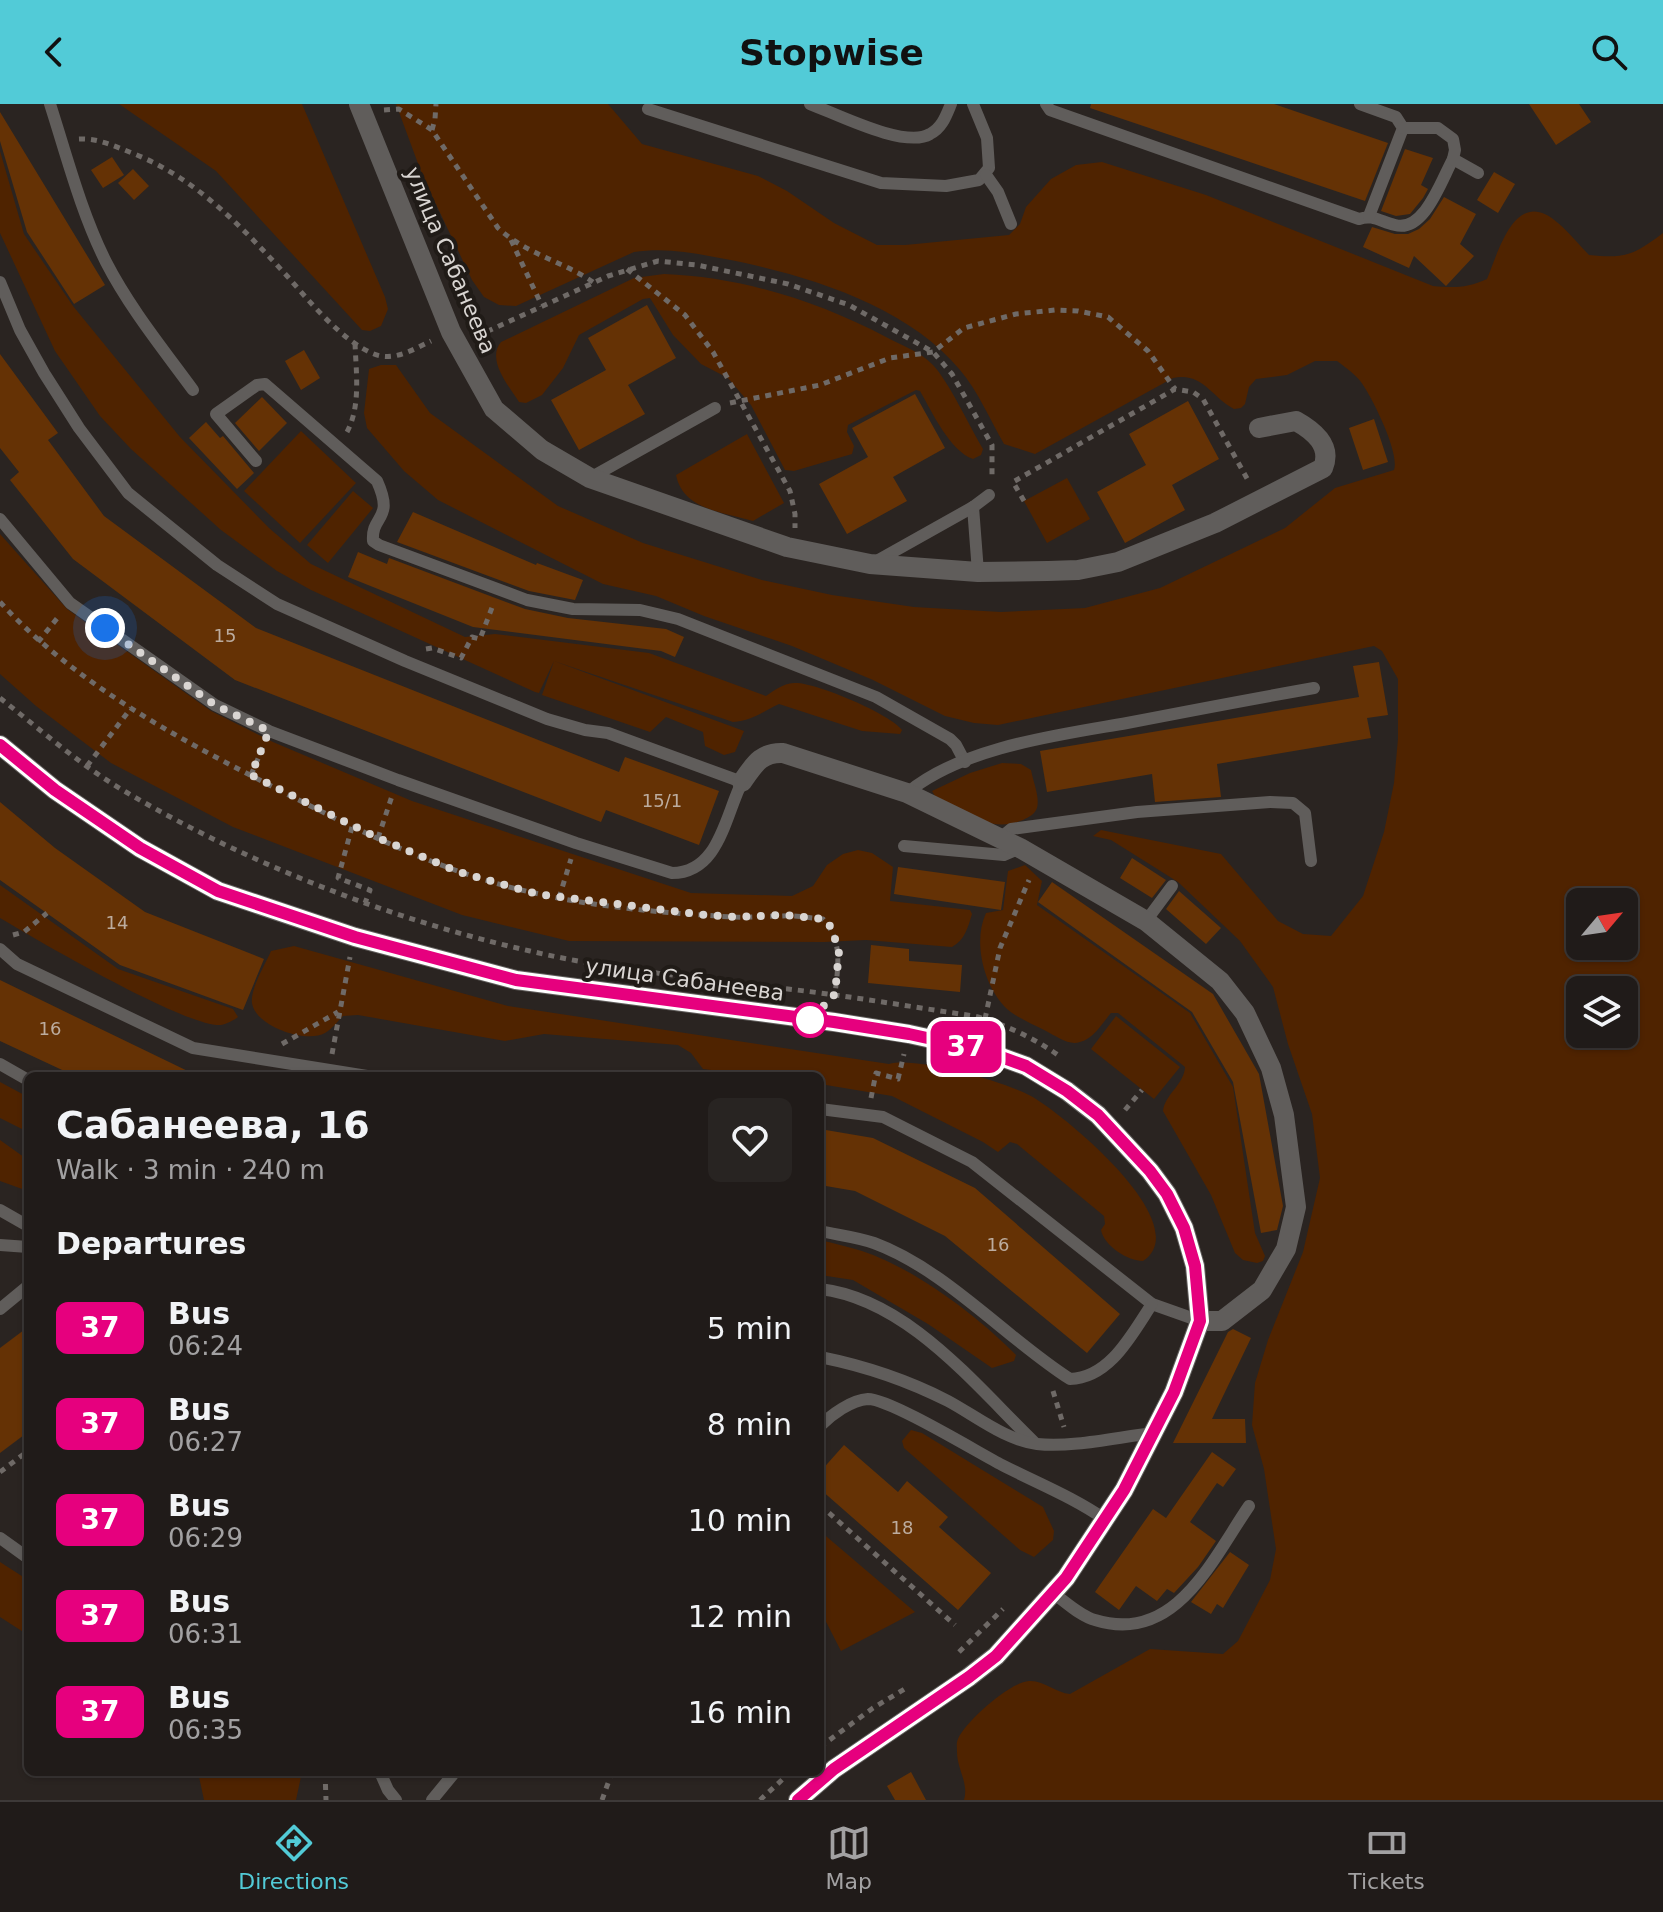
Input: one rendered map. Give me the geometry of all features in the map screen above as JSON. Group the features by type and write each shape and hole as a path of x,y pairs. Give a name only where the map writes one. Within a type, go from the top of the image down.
{"street":[{"name":"улица Сабанеева","path":"359,104 451,332 494,409 542,450 590,478 787,547 870,564 978,572 1078,570 1118,562 1215,523 1323,468 1326,459 1319,438 1311,429 1296,421 1259,428"},
{"name":"улица Сабанеева","path":"0,745 55,790 140,848 218,891 355,937 516,980 909,1034 982,1050 1026,1066 1067,1091 1098,1115 1150,1171 1167,1194 1184,1228 1195,1266 1200,1321 1174,1392 1106,1520 1053,1593 996,1656 834,1769 798,1800"},
{"path":"742,782 758,759 771,753 783,753 907,793 1020,848 1146,921 1220,981 1245,1013 1271,1068 1284,1115 1296,1207 1286,1249 1262,1290 1222,1321 1200,1321"}],"lane":[{"path":"50,104 92,231 106,263 193,390"},
{"path":"810,104 900,138 917,138 929,135 942,124 951,104"},
{"path":"648,109 881,183 946,186 979,180 989,168 987,138 973,104"},
{"path":"1046,104 1050,110 1359,219 1369,216 1398,226 1411,226 1421,218 1455,150 1453,139 1438,128 1403,128"},
{"path":"1360,104 1396,117 1403,128"},
{"path":"1369,216 1403,128"},
{"path":"1453,159 1478,173"},
{"path":"986,175 998,192 1011,224"},
{"path":"0,282 20,330 44,373 79,428 128,493 217,565 277,604 418,667 547,719 608,733 742,782 715,849 696,870 672,873 576,843 269,731 215,705 70,603 0,519"},
{"path":"256,461 216,414 257,385 265,384 377,481 384,497 385,512 372,533 373,541 379,545 527,600 573,609 640,610 678,619 876,697 950,739 965,762"},
{"path":"590,478 715,408"},
{"path":"870,564 989,495"},
{"path":"973,507 978,572"},
{"path":"907,793 926,779 1011,744 1314,688"},
{"path":"999,839 1011,829 1137,812 1293,803 1305,813 1311,861"},
{"path":"904,846 1004,855 1020,848"},
{"path":"1146,921 1172,886"},
{"path":"0,949 17,964 193,1048 342,1072"},
{"path":"0,1064 24,1078"},
{"path":"824,1109 883,1117 972,1162 1152,1304 1200,1321"},
{"path":"0,1210 24,1224"},
{"path":"824,1232 874,1243 923,1268 1046,1364 1070,1379 1093,1376 1107,1366 1152,1304"},
{"path":"0,1245 24,1247"},
{"path":"0,1309 24,1289"},
{"path":"824,1290 854,1295 917,1329 1036,1444"},
{"path":"824,1358 895,1376 948,1401 989,1426 1036,1444 1154,1433"},
{"path":"824,1422 868,1399 894,1406 1002,1465 1077,1500 1106,1520"},
{"path":"1053,1593 1093,1620 1116,1624 1146,1621 1159,1616 1186,1597 1249,1506"},
{"path":"0,1538 24,1555"},
{"path":"382,1776 396,1800"},
{"path":"432,1800 452,1776"}],"path":[{"path":"432,130 436,104"},
{"path":"383,110 399,109 432,130 498,228 510,239 594,283"},
{"path":"63,144 81,139 102,141 157,163 206,195 246,231 312,304 355,342 375,355 396,356 458,330 488,331 627,269 658,261 697,265 788,284 849,305 933,352 952,374 992,445 993,473 989,495"},
{"path":"510,239 542,306"},
{"path":"627,269 685,315 713,352 741,400 790,491 795,525 794,536 787,547"},
{"path":"715,408 820,385 890,358 933,352 964,328 1016,314 1055,310 1108,317 1148,351 1175,389"},
{"path":"339,448 352,422 355,407 355,342"},
{"path":"1024,501 1013,482 1175,389 1193,392 1203,399 1259,501"},
{"path":"0,602 38,642 131,708 352,827 459,872 559,898 720,916 784,915 823,919 831,927 839,951 835,994"},
{"path":"38,642 70,603"},
{"path":"432,648 461,658 472,637 480,639 493,607"},
{"path":"87,766 131,708"},
{"path":"251,775 269,731"},
{"path":"378,838 398,780"},
{"path":"352,827 338,878 370,890 365,903"},
{"path":"559,898 573,854"},
{"path":"985,1019 1000,948 1030,878 1041,861"},
{"path":"7,937 24,932 47,913"},
{"path":"329,1070 355,937"},
{"path":"262,1060 289,1038 338,1012"},
{"path":"868,1114 876,1073 898,1079 905,1054 919,1055"},
{"path":"1124,1111 1142,1090"},
{"path":"1046,1364 1061,1421 1072,1443"},
{"path":"0,1472 24,1454"},
{"path":"824,1509 955,1625"},
{"path":"954,1657 1009,1604"},
{"path":"824,1744 873,1708 921,1680"},
{"path":"325,1776 326,1800"},
{"path":"602,1800 611,1776"},
{"path":"760,1800 787,1776"}],"shaded area":[{"path":"119,104 302,104 385,297 388,309 381,326 370,331 362,330 216,171"},
{"path":"396,104 608,104 642,144 758,176 787,191 834,223 877,245 1009,235 1020,224 1026,207 1051,179 1076,165 1102,162 1206,195 1433,286 1460,287 1487,279 1511,226 1520,216 1531,212 1543,213 1558,223 1589,255 1629,254 1663,233 1663,1800 964,1800 965,1788 957,1741 969,1723 1000,1695 1029,1681 1070,1694 1150,1649 1223,1654 1238,1641 1270,1580 1276,1549 1264,1469 1252,1425 1255,1383 1268,1340 1303,1252 1320,1178 1312,1114 1273,987 1240,941 1178,882 1111,840 1093,836 1101,830 1221,854 1278,921 1303,934 1331,936 1363,896 1384,832 1394,783 1398,679 1382,651 1374,646 998,725 974,723 945,716 873,680 792,646 656,596 603,584 438,500 404,471 367,428 364,413 369,369 396,365 430,413 558,506 643,543 762,580 832,595 914,607 1001,612 1085,608 1160,588 1285,528 1335,488 1394,470 1389,439 1361,382 1337,361 1315,361 1287,375 1256,379 1249,387 1245,404 1234,409 1199,382 1183,377 1173,378 1035,454 1004,444 960,370 938,347 912,327 852,296 788,274 691,253 669,250 634,252 516,306 499,305 484,297 472,280 423,177"},
{"path":"0,151 24,234 73,306 180,437 269,528 311,564 465,637 495,634 649,653 766,696 786,685 804,684 868,708 895,723 902,730 900,734 862,731 779,704 751,718 733,722 554,661 539,693 535,692 311,590 277,571 221,530 131,449 100,416 55,351 0,233"},
{"path":"664,274 722,280 778,293 833,312 917,353 933,365 946,382 983,449 981,455 973,459 957,448 942,430 920,391 916,390 848,425 847,432 854,446 852,454 794,471 785,470 751,405 728,378 701,364 673,335 650,298 579,335 563,368 542,395 526,403 519,402 497,365 497,349 501,342 634,278"},
{"path":"301,431 356,483 300,543 244,491"},
{"path":"747,434 784,503 753,521 696,503 680,487 676,475"},
{"path":"1067,478 1090,519 1047,543 1024,501"},
{"path":"353,491 373,508 328,563 307,545"},
{"path":"0,534 67,609 211,711 273,742 412,801 691,893 792,896 813,886 827,865 843,854 858,850 872,853 893,867 890,901 970,910 972,914 967,928 960,941 952,947 866,940 569,941 462,915 233,827 111,763 36,706 0,674"},
{"path":"554,661 744,731 735,752 724,755 705,746 703,732 666,717 650,732 542,695"},
{"path":"1002,763 1021,764 1031,770 1038,804 1033,814 1023,820 1011,824 988,823 935,796 932,791 970,773"},
{"path":"1025,865 1042,881 1037,905 1190,1013 1233,1087 1255,1233 1265,1256 1263,1261 1243,1260 1235,1253 1211,1195 1163,1111 1185,1067 1118,1013 1111,1013 1090,1037 1071,1043 1008,1010 990,986 980,949 982,924 986,913 1003,910 1008,871"},
{"path":"0,885 118,969 233,1009 238,1017 221,1025 203,1022 177,1013 77,962 0,918"},
{"path":"294,946 508,1006 889,1064 939,1067 1002,1084 1047,1106 1095,1146 1119,1171 1140,1197 1153,1222 1155,1244 1143,1261 1118,1252 1103,1236 1104,1216 1017,1144 1010,1142 998,1152 892,1096 824,1085 824,1072 727,1072 703,1069 691,1053 678,1045 544,1034 505,1041 358,1015 343,1016 327,1032 317,1036 282,1031 262,1019 252,1003 256,984 271,951"},
{"path":"1116,1016 1180,1067 1154,1099 1091,1049"},
{"path":"0,1082 24,1095 24,1130 0,1118"},
{"path":"0,1140 24,1157 24,1190 0,1181"},
{"path":"824,1241 862,1251 924,1281 1001,1340 1016,1355 1014,1361 992,1368 928,1324 853,1280 824,1276"},
{"path":"911,1430 922,1433 1043,1507 1054,1531 1053,1540 1034,1557 1020,1550 904,1448 902,1441"},
{"path":"824,1534 915,1612 841,1651 824,1618"},
{"path":"0,1562 24,1577 24,1632 0,1617"},
{"path":"199,1776 301,1776 296,1800 204,1800"}],"building":[{"path":"1091,104 1274,104 1388,143 1365,201 1090,108"},
{"path":"1529,104 1579,104 1591,122 1556,145"},
{"path":"0,112 105,285 74,304 27,232 0,141"},
{"path":"1405,149 1433,158 1421,185 1428,189 1423,198 1410,214 1396,216 1381,211"},
{"path":"112,157 124,175 103,188 91,170"},
{"path":"133,169 149,186 134,200 118,183"},
{"path":"1494,172 1515,184 1498,213 1477,200"},
{"path":"1444,197 1476,214 1460,244 1474,256 1446,286 1414,256 1409,268 1363,247 1372,227 1395,234 1408,234 1419,229 1430,219"},
{"path":"647,305 676,358 628,385 645,414 579,450 551,400 606,370 588,338"},
{"path":"304,350 320,378 301,390 285,361"},
{"path":"0,354 58,433 48,440 104,516 256,628 619,772 625,757 719,791 699,845 606,810 601,822 235,680 73,559 10,480 19,472 0,448"},
{"path":"915,394 945,448 893,477 907,501 847,534 819,484 868,457 852,428"},
{"path":"262,397 287,423 259,451 235,423"},
{"path":"1188,401 1219,459 1172,485 1185,510 1125,543 1097,492 1146,465 1129,434"},
{"path":"1374,419 1388,462 1363,470 1349,428"},
{"path":"206,422 220,438 223,436 254,473 237,489 189,438"},
{"path":"413,512 536,565 583,580 575,600 529,591 397,542"},
{"path":"358,552 387,564 389,558 525,609 568,618 666,629 684,637 675,657 661,651 473,627 348,577"},
{"path":"1379,662 1388,715 1367,718 1371,738 1217,764 1221,797 1155,802 1152,774 1047,792 1040,751 1359,697 1353,666"},
{"path":"0,802 55,848 145,912 264,959 243,1010 120,965 0,880"},
{"path":"1132,858 1166,880 1152,898 1120,878"},
{"path":"898,867 1005,882 1001,910 894,894"},
{"path":"1052,882 1213,994 1259,1074 1283,1206 1277,1230 1261,1233 1233,1082 1192,1012 1038,902"},
{"path":"1179,891 1221,928 1206,944 1166,909"},
{"path":"871,945 909,949 909,961 962,965 960,992 868,983"},
{"path":"0,980 190,1072 66,1072 0,1041"},
{"path":"824,1130 873,1138 975,1188 1120,1314 1087,1353 945,1236 855,1191 824,1186"},
{"path":"1233,1329 1251,1338 1212,1419 1245,1419 1246,1443 1173,1443 1228,1332"},
{"path":"24,1330 24,1435 0,1453 0,1348"},
{"path":"844,1445 898,1492 907,1481 948,1517 939,1527 991,1573 958,1610 824,1493 824,1468"},
{"path":"1212,1452 1236,1469 1223,1487 1217,1483 1190,1522 1216,1541 1174,1593 1167,1589 1157,1601 1136,1586 1119,1610 1095,1592 1153,1509 1166,1518"},
{"path":"1230,1552 1249,1565 1223,1608 1217,1604 1211,1614 1191,1602"},
{"path":"911,1772 926,1800 895,1800 887,1786"}],"bus line":[{"name":"37","path":"0,745 55,790 140,848 218,891 355,937 516,980 834,1022 982,1050 1026,1066 1067,1091 1098,1115 1150,1171 1167,1194 1184,1228 1195,1266 1200,1321 1174,1392 1124,1490 1066,1578 996,1656 834,1769 798,1800"}],"route":[{"path":"105,628 215,705 269,731 251,775 352,827 459,872 537,894 644,909 735,917 784,915 823,919 831,927 839,951 835,994 810,1020"}]}
